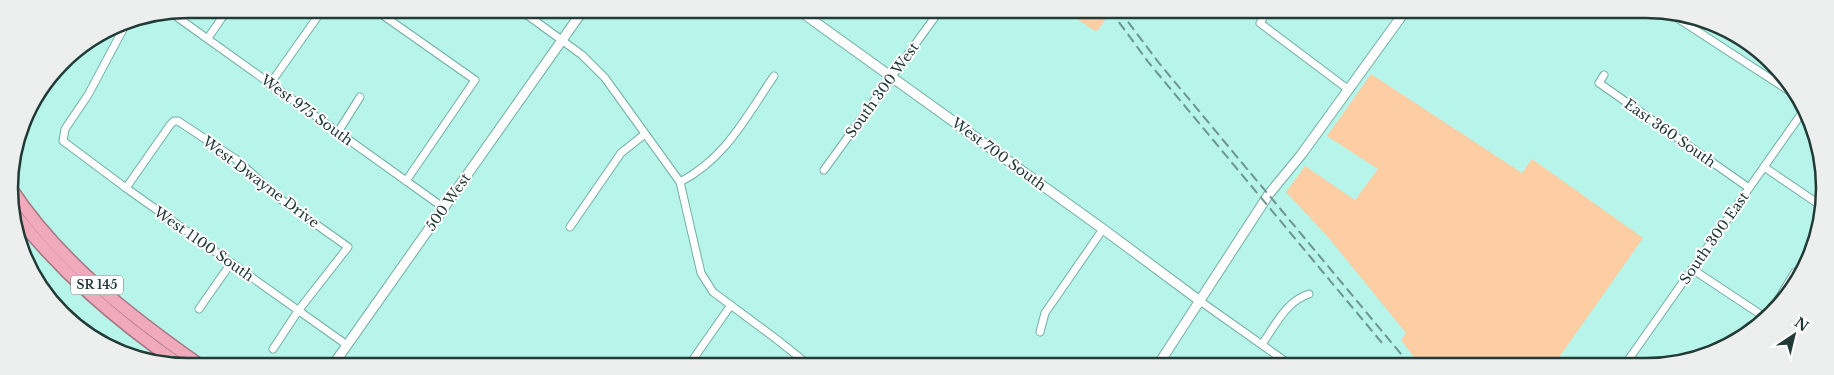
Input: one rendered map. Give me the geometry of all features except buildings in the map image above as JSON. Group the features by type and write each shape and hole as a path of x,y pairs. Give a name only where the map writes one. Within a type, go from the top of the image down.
{"highway":[{"name":"SR 145","path":"18,198 45,232 103,292 152,332 190,358"},
{"name":"SR 145","path":"21,222 43,248 95,300 168,356"}],"street":[{"name":"West 975 South","path":"179,18 444,208"},
{"path":"208,38 222,18"},
{"path":"270,84 317,18"},
{"path":"387,18 475,80 406,181"},
{"path":"533,18 582,55 604,78 680,182 702,273 713,292 800,358"},
{"name":"500 West","path":"338,358 578,18"},
{"name":"West 700 South","path":"810,18 1200,301"},
{"name":"South 300 West","path":"824,170 934,18"},
{"path":"1263,18 1260,24 1349,90"},
{"path":"1167,357 1200,301 1245,234 1294,169 1301,155 1400,18"},
{"path":"1683,22 1783,87"},
{"name":"West 1100 South","path":"123,30 88,95 65,129 63,141 347,345"},
{"name":"East 360 South","path":"1604,75 1599,83 1749,188"},
{"path":"680,182 707,165 728,145 774,76"},
{"path":"338,132 360,96"},
{"name":"South 300 East","path":"1630,357 1800,115"},
{"name":"West Dwayne Drive","path":"126,188 174,121 183,123 237,160 279,198 348,246 298,311"},
{"path":"570,227 621,153 644,134"},
{"path":"1764,167 1816,202"},
{"path":"1040,332 1046,313 1103,229"},
{"path":"199,309 231,263"},
{"path":"1692,269 1760,314"},
{"path":"1262,344 1292,302 1309,294"},
{"path":"1200,301 1280,357"},
{"path":"694,358 731,305"},
{"path":"272,349 298,311"}],"shaded area":[{"path":"1076,18 1104,18 1105,20 1098,30 1095,31"},
{"path":"1371,74 1522,173 1532,159 1643,238 1559,357 1414,357 1401,340 1406,333 1328,237 1286,192 1305,166 1355,200 1378,169 1327,136"}],"railway":[{"path":"1116,18 1149,63 1382,343"},
{"path":"1125,18 1159,63 1404,357"}]}
